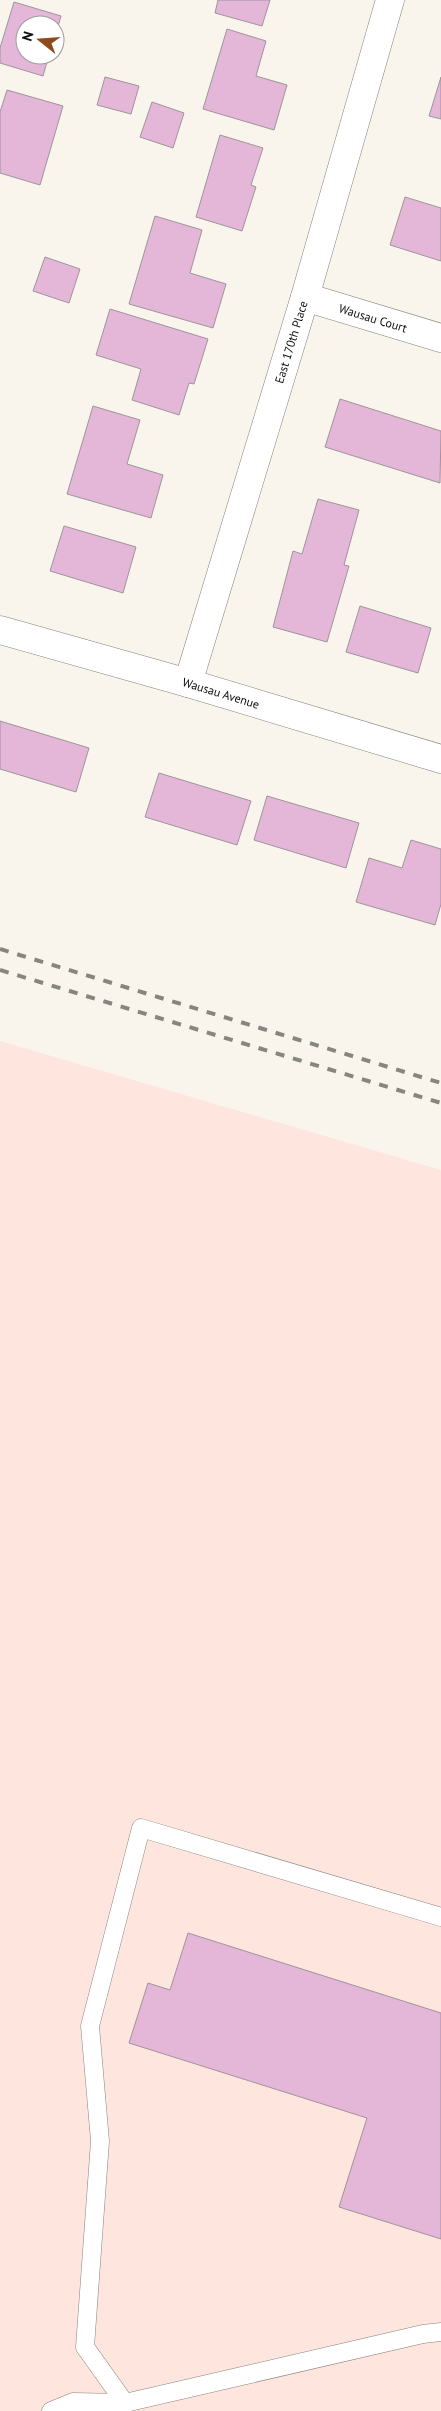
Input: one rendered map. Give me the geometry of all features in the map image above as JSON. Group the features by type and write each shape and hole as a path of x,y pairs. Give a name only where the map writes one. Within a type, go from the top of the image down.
{"street":[{"name":"East 170th Place","path":"188,683 305,297 390,0"},
{"name":"Wausau Court","path":"305,297 441,338"},
{"name":"Wausau Avenue","path":"0,630 188,683 441,759"}],"lane":[{"path":"123,2407 85,2347 100,2141 90,2026 141,1828 441,1917"},
{"path":"51,2411 73,2402 123,2407 424,2334 441,2332"}],"shaded area":[{"path":"0,1041 441,1170 441,2411 0,2411"}],"building":[{"path":"218,0 270,0 262,26 215,13"},
{"path":"14,2 58,15 15,15 15,65 46,65 43,76 0,63 0,48"},
{"path":"227,29 266,41 256,76 287,85 274,130 203,109"},
{"path":"105,77 139,86 131,114 97,105"},
{"path":"441,77 441,119 429,116"},
{"path":"7,90 63,106 40,185 0,173 0,112"},
{"path":"152,102 184,113 173,148 140,137"},
{"path":"220,135 263,148 251,185 256,187 242,231 196,217"},
{"path":"405,197 441,208 441,261 390,245"},
{"path":"155,216 202,230 190,273 226,284 213,328 129,304"},
{"path":"45,257 80,269 69,303 33,291"},
{"path":"110,309 208,339 194,384 189,383 179,415 132,400 141,369 96,355"},
{"path":"340,399 441,431 440,483 325,447"},
{"path":"93,406 140,420 127,464 163,475 151,518 67,494"},
{"path":"318,499 359,510 344,565 349,566 327,642 273,627 293,551 302,554"},
{"path":"64,526 136,547 123,593 50,571"},
{"path":"360,606 431,628 418,673 346,652"},
{"path":"0,721 89,748 76,792 0,769"},
{"path":"159,773 251,801 237,845 145,817"},
{"path":"267,796 359,823 346,868 254,840"},
{"path":"411,840 441,849 441,904 435,925 356,902 369,858 402,868"},
{"path":"188,1933 441,2013 441,2239 339,2207 367,2118 129,2043 148,1983 170,1990"}],"railway":[{"path":"0,949 441,1083"},
{"path":"0,970 441,1103"}]}
